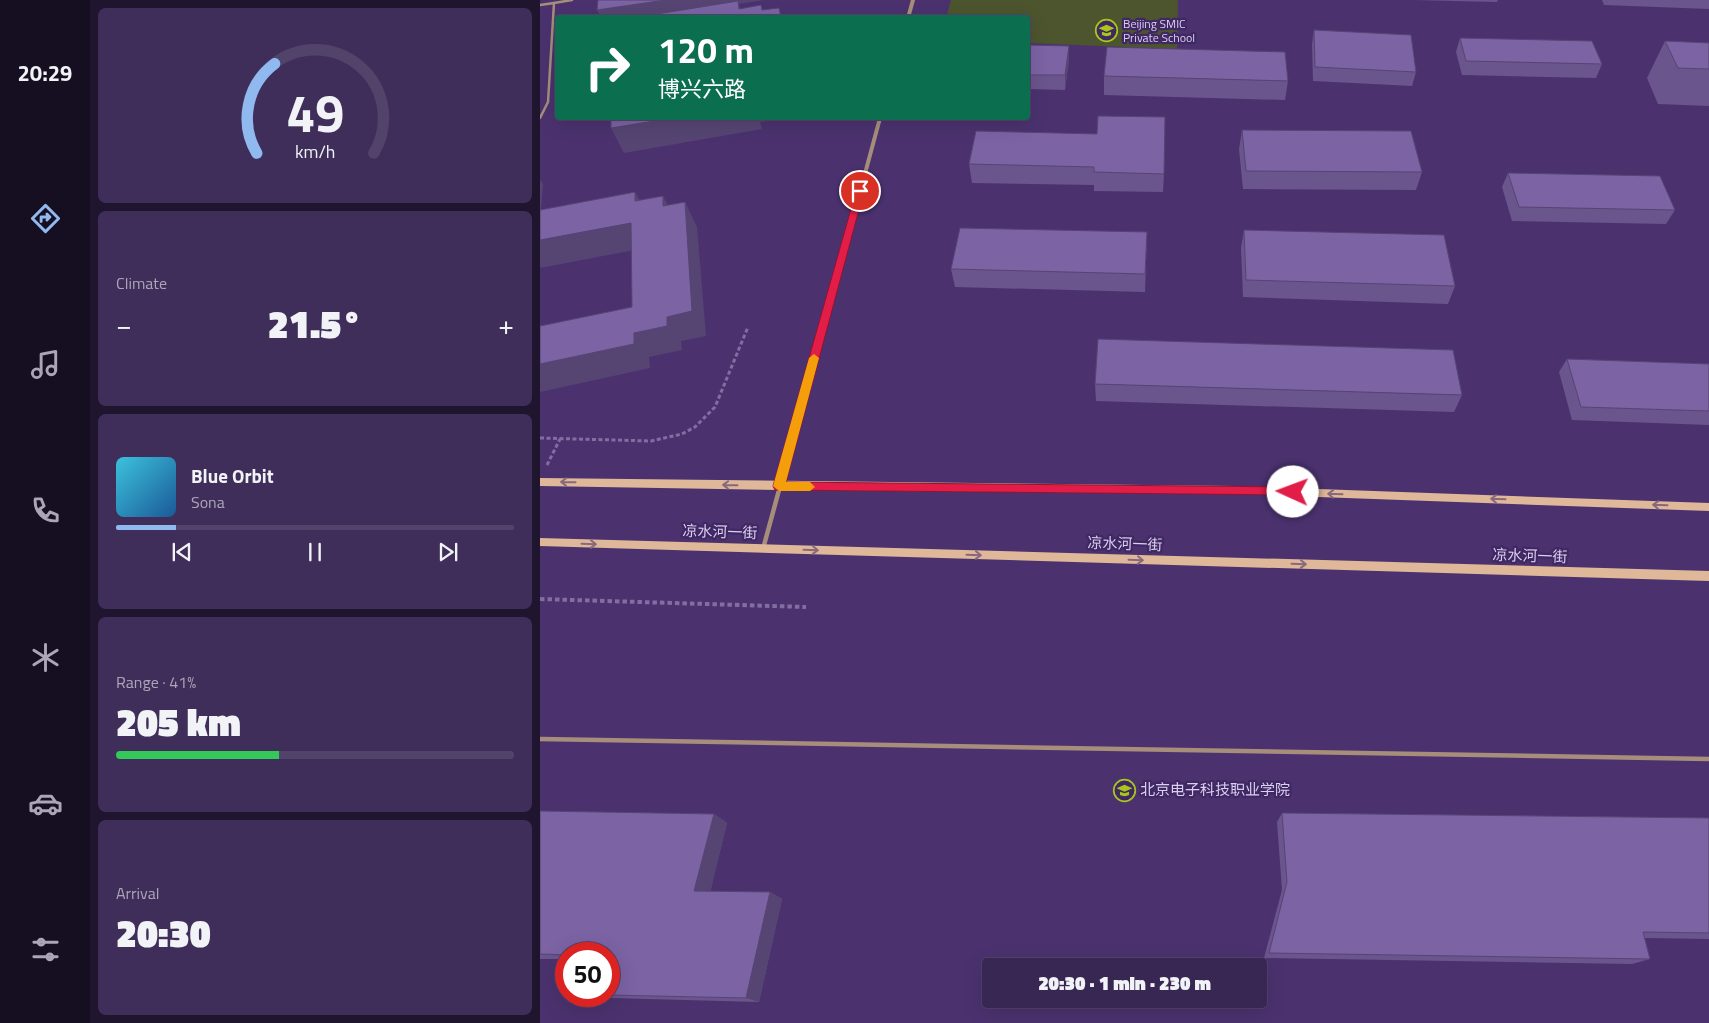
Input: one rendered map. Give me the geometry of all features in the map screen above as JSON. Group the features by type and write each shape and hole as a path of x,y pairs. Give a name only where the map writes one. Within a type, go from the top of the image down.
{"main road":[{"path":"540,482 1234,490 1709,507"},
{"name":"凉水河一街","path":"540,542 1709,576"}],"street":[{"path":"909,15 913,0"},
{"path":"763,549 879,120"}],"lane":[{"path":"540,5 572,0"},
{"path":"540,118 548,102 554,3"},
{"path":"540,739 1709,759"}],"path":[{"path":"540,438 652,441 682,434 695,427 715,407 748,326"},
{"path":"544,470 560,439"},
{"path":"540,598 806,607"}],"green space":[{"name":"Beijing SMIC Private School","path":"951,0 1178,0 1177,49 1030,43 1030,15 947,15"}],"building":[{"path":"598,0 666,0 597,10"},
{"path":"738,1 739,9 761,5 762,10 779,8 780,15 651,15"},
{"path":"1314,30 1411,35 1416,72 1315,67"},
{"path":"1460,38 1592,41 1602,64 1466,61"},
{"path":"1665,41 1709,43 1709,69 1678,68"},
{"path":"1030,45 1069,46 1065,75 1030,75"},
{"path":"1107,47 1285,52 1288,81 1104,76"},
{"path":"1098,116 1165,117 1164,174 1094,172 1094,167 969,164 976,131 1097,134"},
{"path":"611,120 661,120 611,128"},
{"path":"1242,130 1411,131 1422,172 1246,171"},
{"path":"1508,173 1660,176 1675,210 1519,207"},
{"path":"635,192 635,201 663,196 663,206 685,202 692,311 667,317 667,326 634,333 634,344 540,364 540,326 632,307 631,223 540,240 540,210"},
{"path":"960,228 1147,232 1145,274 951,269"},
{"path":"1244,230 1444,235 1455,286 1246,280"},
{"path":"1098,339 1453,350 1462,395 1095,384"},
{"path":"1567,359 1709,364 1709,411 1581,407"},
{"path":"540,811 714,814 694,891 770,892 746,998 620,995 620,942 555,942 555,955 540,954"},
{"path":"1282,813 1709,818 1709,933 1643,932 1650,959 1269,953 1287,882"}],"slow traffic":[{"path":"810,487 779,486 814,358"}],"place":[{"name":"Beijing SMIC Private School","path":"1107,31"},
{"name":"北京电子科技职业学院","path":"1124,790"}],"route":[{"path":"860,191 779,486 1293,492"}]}
